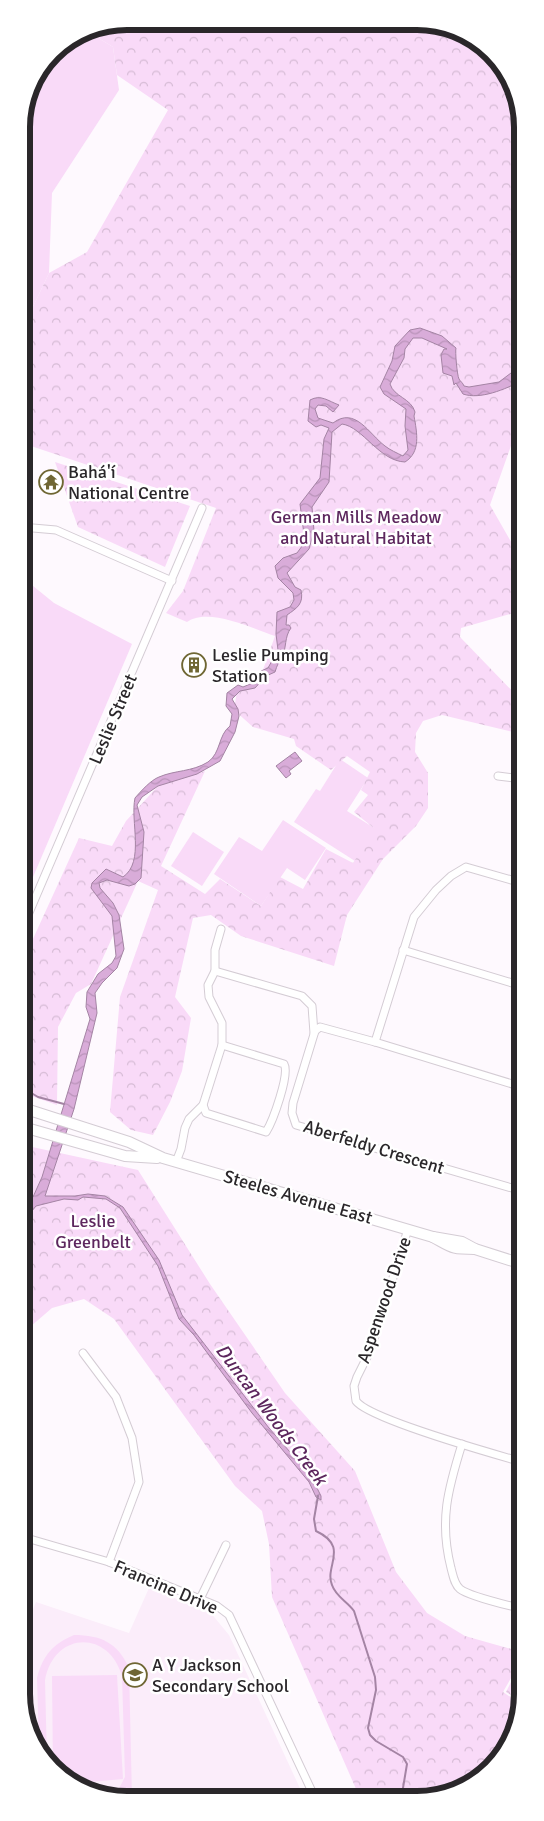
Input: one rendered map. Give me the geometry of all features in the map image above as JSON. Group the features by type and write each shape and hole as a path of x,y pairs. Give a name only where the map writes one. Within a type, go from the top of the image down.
{"main road":[{"name":"Steeles Avenue East","path":"30,1111 129,1142 163,1158 408,1229 433,1237 446,1246 458,1250 475,1250 514,1262"},
{"name":"Steeles Avenue East","path":"30,1129 125,1156 163,1158"}],"street":[{"name":"Leslie Street","path":"30,910 202,508"},
{"path":"33,528 56,530 172,581"},
{"path":"498,776 514,778"},
{"path":"375,1042 403,950 417,913 436,890 459,870 466,867 514,881"},
{"path":"176,1162 188,1119 203,1106 222,1045 222,1023 209,998 208,985 215,971 215,950 221,930"},
{"path":"403,950 514,984"},
{"path":"215,971 302,996 312,1006 314,1034"},
{"path":"314,1034 320,1028 328,1028 514,1085"},
{"name":"Aberfeldy Crescent","path":"314,1034 293,1103 292,1113 296,1125 514,1189"},
{"path":"203,1106 206,1112 215,1116 266,1132 282,1088 286,1075 284,1064 222,1045"},
{"name":"Aspenwood Drive","path":"408,1229 371,1349 356,1381 356,1401 359,1406 373,1412 462,1444 514,1460"},
{"path":"83,1353 116,1397 132,1438 140,1482 108,1562"},
{"path":"462,1444 446,1498 444,1515 446,1549 455,1581 463,1591 514,1607"},
{"name":"Francine Drive","path":"30,1539 108,1562 217,1606 229,1615 312,1791"},
{"path":"200,1599 226,1545"}],"shaded area":[{"name":"A Y Jackson Secondary School","path":"149,1588 210,1612 229,1635 301,1791 120,1791 96,1786 84,1781 58,1763 40,1737 35,1725 30,1701 30,1617 36,1602 129,1633"}],"green space":[{"name":"German Mills Meadow and Natural Habitat","path":"120,30 424,30 436,32 466,43 486,58 501,78 507,90 514,120 514,439 490,505 514,547 514,613 461,628 460,637 514,693 514,732 442,715 423,721 416,733 415,752 428,773 428,808 416,826 383,859 347,915 334,966 241,936 211,915 193,918 175,997 191,1018 182,1071 170,1102 153,1135 131,1130 110,1112 120,997 158,890 138,881 91,984 76,993 58,1027 57,1105 30,1095 30,945 79,838 112,846 126,821 158,786 205,771 161,866 205,894 220,879 261,906 280,877 303,889 326,849 353,863 375,829 354,812 368,795 361,790 370,772 347,756 331,770 296,746 294,739 253,727 234,710 237,691 258,684 275,636 230,620 206,617 196,618 187,622 166,613 183,591 216,508 30,446 30,313 49,273 87,252 168,110 117,75 113,47 94,36"},
{"path":"94,36 113,47 119,90 52,193 49,273 30,313 30,120 33,102 43,78 58,58 73,46"},
{"path":"55,462 190,506 165,567 78,527"},
{"path":"30,584 54,603 132,644 30,884"},
{"path":"340,759 368,778 347,811 376,829 355,861 294,822 316,789 320,791"},
{"path":"283,820 326,848 305,880 287,868 261,906 214,874 239,837 262,851"},
{"path":"193,832 224,852 202,886 171,866"},
{"name":"Leslie Greenbelt","path":"30,1147 138,1170 210,1284 285,1393 355,1471 396,1572 427,1613 465,1636 514,1650 514,1673 503,1692 514,1699 512,1713 507,1731 501,1743 486,1763 466,1778 436,1789 424,1791 357,1791 272,1597 269,1544 262,1511 235,1486 114,1319 84,1299 52,1308 30,1327"},
{"path":"74,1635 84,1635 100,1639 108,1642 125,1659 129,1668 132,1791 118,1791 125,1777 122,1676 115,1661 105,1650 94,1644 82,1642 70,1645 59,1653 50,1664 45,1680 47,1749 40,1737 37,1678 42,1663 50,1651 60,1642"},
{"path":"117,1675 123,1779 87,1782 68,1771 53,1757 52,1676"},
{"path":"514,1676 514,1697 506,1692"}],"water":[{"path":"420,328 442,336 456,348 458,377 464,386 469,387 499,382 514,372 514,384 485,395 463,394 456,383 454,385 452,376 443,373 441,355 444,349 447,349 422,338 413,338 405,349 404,358 390,384 395,392 413,407 415,412 417,442 414,453 410,458 405,462 387,456 350,426 342,424 332,432 329,482 312,507 314,531 309,549 287,573 295,587 301,590 302,595 301,602 297,608 287,615 286,625 289,625 291,628 287,635 284,653 275,672 266,676 255,688 240,691 232,699 238,709 239,716 235,732 220,761 197,774 158,786 142,797 137,805 144,832 141,878 135,884 129,886 107,880 99,883 100,888 113,903 119,915 124,949 117,968 95,993 97,1013 74,1109 45,1196 88,1194 105,1196 123,1207 159,1260 182,1315 269,1428 311,1476 321,1496 321,1500 316,1497 309,1482 252,1413 194,1335 179,1319 158,1266 120,1208 106,1199 83,1197 78,1200 64,1199 36,1206 30,1213 30,1200 42,1177 90,1019 86,1007 87,992 98,974 112,963 116,956 112,916 91,888 92,883 106,869 123,877 130,870 135,851 135,798 156,778 196,768 212,758 218,749 223,734 230,726 232,714 226,706 227,693 238,685 243,687 255,682 261,671 268,668 278,650 276,634 277,612 290,607 294,600 293,593 278,578 275,566 283,558 297,553 305,542 300,504 320,478 324,439 329,428 321,425 316,427 308,421 310,400 321,398 339,405 333,412 326,406 318,405 315,409 318,418 333,423 348,418 355,420 391,450 403,456 408,450 405,426 406,409 384,394 380,387 392,361 395,346 410,330"},
{"path":"295,752 302,761 289,771 291,774 286,778 276,766"}],"waterway":[{"path":"30,1092 38,1097 64,1104"},
{"name":"Duncan Woods Creek","path":"318,1496 314,1519 316,1531 326,1537 334,1550 330,1578 332,1585 336,1593 354,1611 375,1677 376,1690 368,1728 370,1735 376,1741 403,1757 407,1764 402,1791"}],"place":[{"name":"Bahá'í National Centre","path":"51,482"},
{"name":"Leslie Pumping Station","path":"194,665"},
{"name":"A Y Jackson Secondary School","path":"135,1675"}]}
